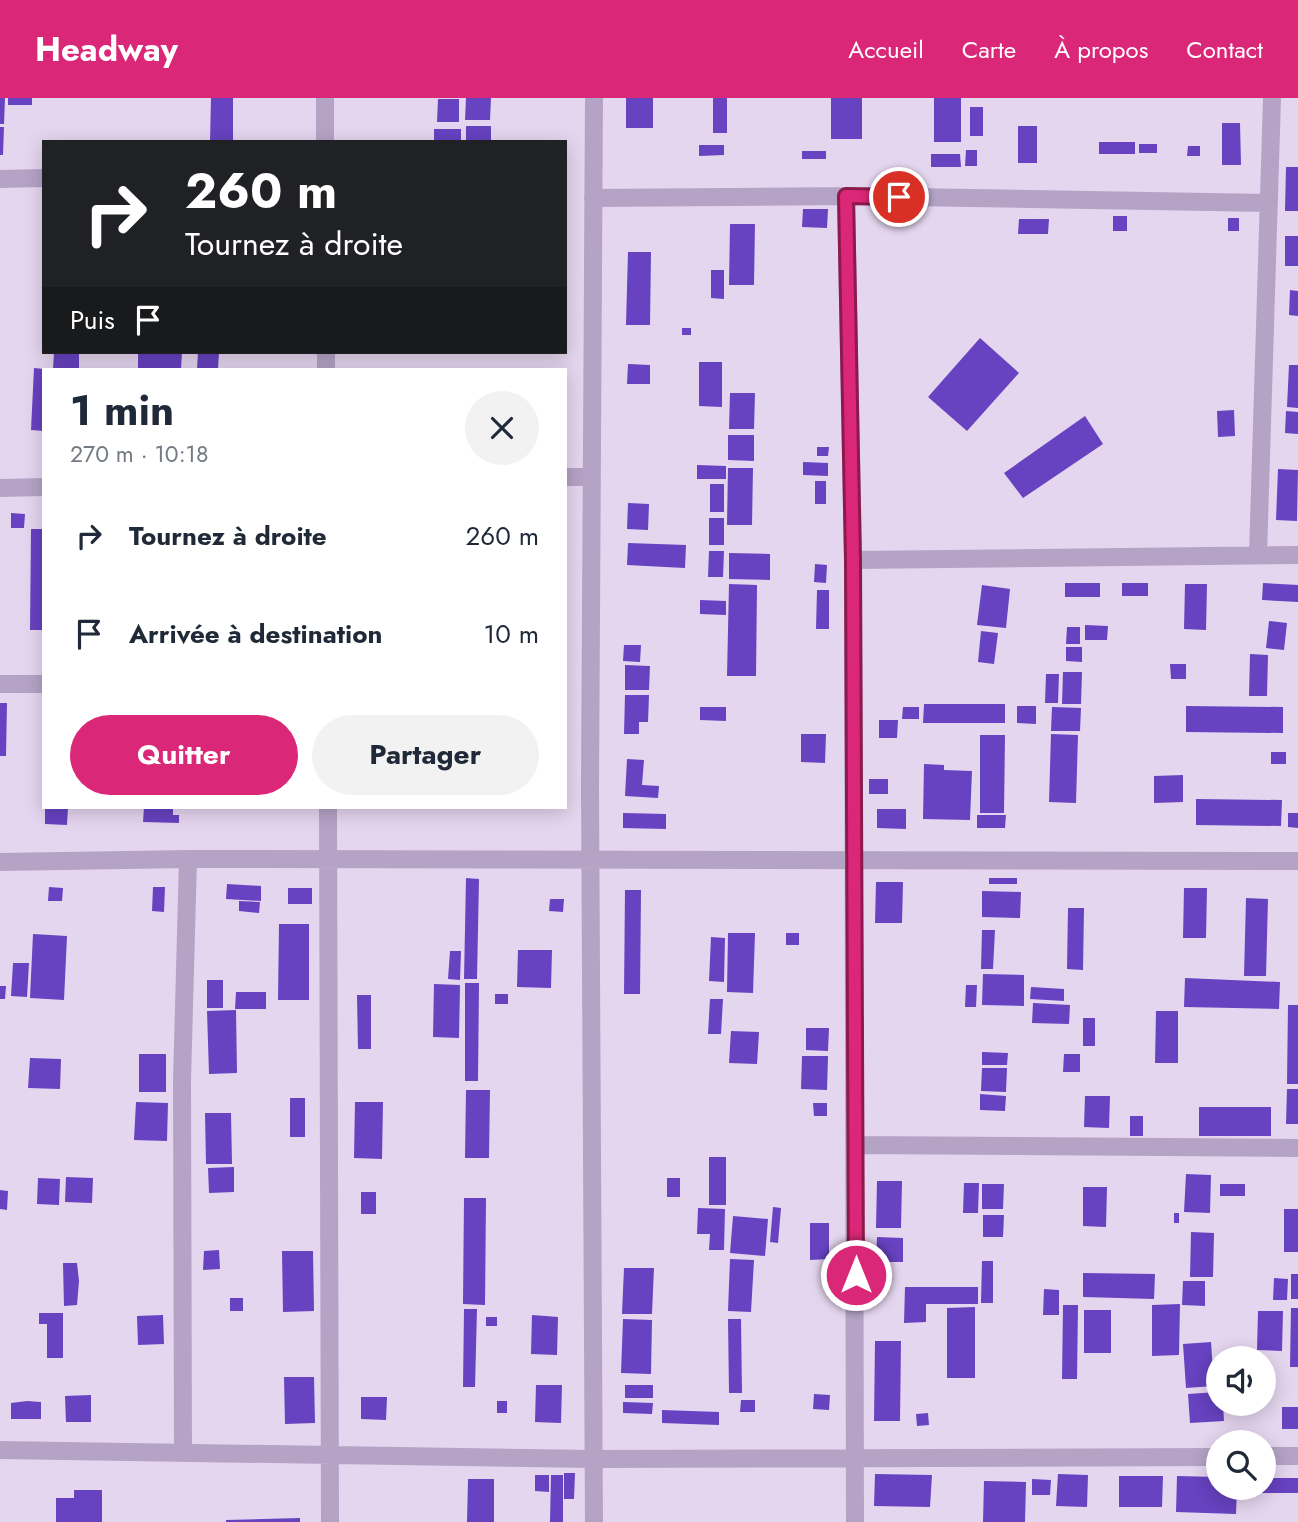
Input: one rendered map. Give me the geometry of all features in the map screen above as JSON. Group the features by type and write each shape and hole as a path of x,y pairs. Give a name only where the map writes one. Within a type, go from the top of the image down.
{"street":[{"path":"325,98 325,140"},
{"path":"594,98 590,477 594,1522"},
{"path":"1258,555 1272,98"},
{"path":"0,179 42,178"},
{"path":"593,198 846,196 1269,202"},
{"path":"846,196 853,560 855,1522"},
{"path":"567,477 590,477"},
{"path":"0,488 42,487"},
{"path":"853,560 1298,555"},
{"path":"0,684 42,684"},
{"path":"327,809 330,1522"},
{"path":"0,862 187,859 1298,861"},
{"path":"183,1452 182,1081 187,859"},
{"path":"856,1145 1298,1148"},
{"path":"0,1450 594,1459 1206,1457"},
{"path":"1276,1456 1298,1456"}],"building":[{"path":"0,98 5,98 4,124 0,124"},
{"path":"8,98 32,98 32,105 8,105"},
{"path":"211,98 233,98 233,140 210,140"},
{"path":"466,98 491,98 490,120 465,120"},
{"path":"626,98 653,98 653,128 626,128"},
{"path":"713,98 727,98 727,133 713,133"},
{"path":"831,98 862,98 862,139 831,139"},
{"path":"934,98 961,98 961,142 934,142"},
{"path":"438,99 459,99 459,122 437,122"},
{"path":"970,107 983,107 983,136 970,136"},
{"path":"1222,123 1240,123 1241,165 1222,165"},
{"path":"466,126 491,126 491,140 466,140"},
{"path":"1018,126 1037,126 1037,163 1018,163"},
{"path":"0,127 4,127 3,155 0,155"},
{"path":"434,129 461,129 461,140 434,140"},
{"path":"1099,142 1135,142 1135,154 1099,154"},
{"path":"1139,144 1157,144 1157,153 1139,153"},
{"path":"699,145 724,145 724,155 699,156"},
{"path":"1188,146 1200,146 1200,156 1187,156"},
{"path":"966,150 977,150 977,166 965,166"},
{"path":"802,151 826,151 826,159 802,159"},
{"path":"931,154 960,154 961,167 931,167"},
{"path":"1286,167 1298,167 1298,211 1285,211"},
{"path":"803,209 828,209 827,228 802,227"},
{"path":"1113,216 1127,216 1127,231 1113,231"},
{"path":"1228,218 1239,218 1239,231 1228,231"},
{"path":"1019,219 1049,219 1048,234 1018,234"},
{"path":"730,224 755,224 754,285 729,285"},
{"path":"1285,236 1298,236 1298,266 1285,266"},
{"path":"628,252 651,252 650,325 626,325"},
{"path":"711,270 724,270 724,299 711,298"},
{"path":"1290,290 1298,291 1298,316 1289,315"},
{"path":"682,328 691,328 691,335 682,335"},
{"path":"980,338 1019,373 967,431 928,397"},
{"path":"54,354 79,354 79,368 53,368"},
{"path":"138,354 182,354 181,368 138,368"},
{"path":"198,354 219,354 218,368 197,368"},
{"path":"699,362 722,362 722,407 699,406"},
{"path":"628,364 650,365 650,384 627,384"},
{"path":"1289,365 1298,365 1298,408 1287,407"},
{"path":"34,368 42,369 42,431 31,430"},
{"path":"730,393 755,393 754,429 729,429"},
{"path":"1234,410 1235,436 1218,437 1217,411"},
{"path":"1286,411 1298,412 1298,434 1285,433"},
{"path":"1085,416 1103,444 1023,498 1004,473"},
{"path":"728,435 754,435 754,461 728,460"},
{"path":"817,447 829,447 828,456 817,456"},
{"path":"803,462 828,463 828,476 803,475"},
{"path":"697,465 726,466 726,479 697,479"},
{"path":"728,468 753,468 752,525 727,525"},
{"path":"1278,469 1298,470 1297,521 1276,520"},
{"path":"815,481 826,481 826,504 815,504"},
{"path":"710,484 724,484 724,512 710,512"},
{"path":"628,503 649,504 648,530 627,529"},
{"path":"11,513 25,514 24,528 11,528"},
{"path":"709,518 724,518 724,545 709,545"},
{"path":"31,529 42,529 42,630 30,630"},
{"path":"628,543 686,545 685,568 627,565"},
{"path":"709,551 724,551 723,577 708,577"},
{"path":"729,553 770,554 770,580 729,579"},
{"path":"815,564 827,565 826,583 814,582"},
{"path":"1065,583 1100,583 1100,597 1065,597"},
{"path":"1122,583 1148,583 1148,596 1122,596"},
{"path":"1263,583 1298,585 1298,602 1262,600"},
{"path":"729,584 757,585 756,676 727,676"},
{"path":"1185,584 1207,584 1206,630 1184,629"},
{"path":"982,585 1010,589 1006,628 977,625"},
{"path":"817,590 829,590 829,629 816,629"},
{"path":"700,600 726,601 726,615 700,614"},
{"path":"1269,621 1287,623 1284,650 1266,648"},
{"path":"1085,625 1108,626 1107,640 1085,640"},
{"path":"1067,627 1080,627 1080,644 1066,644"},
{"path":"981,631 998,633 994,664 978,662"},
{"path":"624,645 641,645 640,662 623,661"},
{"path":"1066,647 1082,647 1082,662 1066,661"},
{"path":"1250,654 1268,655 1267,696 1249,696"},
{"path":"1170,664 1186,664 1186,679 1171,679"},
{"path":"625,665 650,666 649,690 625,690"},
{"path":"1063,672 1082,672 1081,704 1062,704"},
{"path":"1046,674 1059,674 1058,703 1045,703"},
{"path":"625,695 649,695 648,722 639,722 639,734 624,734"},
{"path":"0,703 7,703 6,756 0,756"},
{"path":"924,704 1005,704 1005,723 923,723"},
{"path":"1017,706 1036,706 1036,724 1017,723"},
{"path":"1186,706 1283,707 1283,733 1186,732"},
{"path":"700,707 726,707 726,721 700,720"},
{"path":"903,707 919,707 919,719 902,719"},
{"path":"1052,707 1081,708 1080,731 1051,731"},
{"path":"879,720 898,720 897,738 879,738"},
{"path":"801,734 826,734 825,763 801,762"},
{"path":"1051,734 1078,735 1076,803 1049,802"},
{"path":"980,735 1005,735 1004,813 980,813"},
{"path":"1271,752 1286,752 1286,764 1271,764"},
{"path":"627,759 644,760 642,785 659,786 658,798 625,796"},
{"path":"924,764 944,765 944,770 972,771 970,820 923,819"},
{"path":"1183,775 1183,802 1154,803 1154,776"},
{"path":"869,779 888,779 888,794 869,794"},
{"path":"1196,799 1282,800 1281,826 1196,825"},
{"path":"45,809 68,809 67,825 45,824"},
{"path":"144,809 173,809 173,815 179,815 179,823 143,822"},
{"path":"877,809 906,809 906,829 877,828"},
{"path":"623,813 666,814 666,829 623,828"},
{"path":"1288,813 1298,813 1298,828 1288,827"},
{"path":"977,815 1006,815 1005,828 977,828"},
{"path":"466,878 479,879 477,979 464,979"},
{"path":"989,878 1017,878 1017,884 989,884"},
{"path":"876,882 903,882 902,923 875,923"},
{"path":"227,884 261,886 261,901 226,899"},
{"path":"49,887 63,888 62,901 48,901"},
{"path":"153,887 165,887 164,912 152,911"},
{"path":"288,888 312,888 312,904 288,904"},
{"path":"1184,888 1207,888 1206,938 1183,938"},
{"path":"625,890 641,890 640,994 624,994"},
{"path":"982,891 1021,892 1020,918 982,917"},
{"path":"1246,898 1268,899 1266,976 1244,976"},
{"path":"550,899 564,899 563,912 549,911"},
{"path":"239,901 260,902 259,913 239,911"},
{"path":"1068,908 1084,908 1083,970 1067,969"},
{"path":"279,924 309,924 309,1000 278,1000"},
{"path":"982,930 995,930 993,969 981,969"},
{"path":"728,933 755,933 753,993 727,992"},
{"path":"786,933 799,933 799,945 786,945"},
{"path":"33,934 67,936 64,1000 30,998"},
{"path":"711,937 725,938 724,982 709,981"},
{"path":"518,950 552,950 551,988 517,987"},
{"path":"450,951 461,951 460,980 448,979"},
{"path":"13,963 29,963 27,997 11,996"},
{"path":"983,974 1024,975 1024,1006 982,1005"},
{"path":"1185,978 1280,982 1279,1009 1184,1007"},
{"path":"207,980 223,980 223,1008 207,1008"},
{"path":"465,983 479,983 478,1081 465,1081"},
{"path":"434,984 460,985 459,1038 433,1037"},
{"path":"966,985 977,985 976,1007 965,1007"},
{"path":"0,986 6,986 5,999 0,999"},
{"path":"1031,987 1064,989 1064,1001 1030,999"},
{"path":"236,992 266,992 266,1009 235,1009"},
{"path":"495,994 508,994 508,1004 495,1004"},
{"path":"357,995 371,995 371,1049 358,1049"},
{"path":"710,999 723,999 721,1034 708,1034"},
{"path":"1033,1003 1070,1005 1069,1024 1032,1023"},
{"path":"1288,1005 1298,1005 1298,1084 1287,1084"},
{"path":"236,1010 237,1073 209,1074 207,1011"},
{"path":"1156,1011 1178,1011 1178,1063 1155,1063"},
{"path":"1083,1018 1095,1018 1095,1046 1083,1046"},
{"path":"806,1028 829,1028 828,1051 806,1050"},
{"path":"731,1031 759,1032 757,1064 729,1063"},
{"path":"982,1052 1008,1053 1007,1065 982,1065"},
{"path":"139,1054 166,1054 166,1092 139,1092"},
{"path":"1064,1054 1080,1054 1080,1072 1063,1072"},
{"path":"802,1056 828,1056 827,1090 801,1089"},
{"path":"30,1058 61,1059 60,1089 28,1088"},
{"path":"982,1068 1007,1068 1006,1092 981,1091"},
{"path":"1287,1089 1298,1089 1298,1124 1286,1124"},
{"path":"466,1090 490,1090 489,1158 465,1158"},
{"path":"980,1094 1006,1096 1005,1111 980,1110"},
{"path":"1085,1096 1110,1096 1109,1128 1084,1127"},
{"path":"290,1098 305,1098 305,1137 290,1137"},
{"path":"136,1102 168,1103 167,1141 134,1140"},
{"path":"355,1102 383,1102 382,1159 354,1158"},
{"path":"813,1103 827,1103 827,1116 814,1116"},
{"path":"1199,1107 1271,1107 1271,1136 1199,1136"},
{"path":"205,1113 231,1113 232,1164 206,1164"},
{"path":"1130,1116 1143,1116 1143,1136 1130,1136"},
{"path":"709,1157 726,1157 726,1205 709,1205"},
{"path":"234,1167 234,1192 209,1193 208,1168"},
{"path":"1186,1174 1211,1175 1210,1213 1184,1212"},
{"path":"66,1177 93,1178 92,1203 65,1202"},
{"path":"38,1178 60,1179 59,1205 37,1204"},
{"path":"667,1178 680,1178 680,1197 667,1197"},
{"path":"877,1181 902,1181 901,1228 876,1228"},
{"path":"964,1183 979,1183 978,1213 963,1213"},
{"path":"982,1184 1004,1184 1003,1209 982,1209"},
{"path":"1220,1184 1245,1184 1245,1196 1220,1196"},
{"path":"1083,1187 1107,1187 1106,1227 1083,1226"},
{"path":"0,1190 8,1191 7,1210 0,1209"},
{"path":"361,1192 376,1192 376,1214 361,1214"},
{"path":"464,1198 486,1198 485,1305 463,1304"},
{"path":"773,1207 781,1208 778,1243 770,1242"},
{"path":"698,1208 725,1209 724,1250 709,1250 710,1234 697,1234"},
{"path":"1284,1209 1298,1209 1298,1252 1284,1252"},
{"path":"1174,1213 1179,1213 1179,1223 1174,1223"},
{"path":"983,1215 1004,1215 1003,1237 983,1237"},
{"path":"733,1216 768,1219 765,1256 730,1253"},
{"path":"810,1223 829,1223 829,1259 810,1260"},
{"path":"1191,1232 1214,1233 1213,1277 1190,1277"},
{"path":"877,1237 903,1238 903,1262 876,1262"},
{"path":"219,1250 220,1269 203,1270 204,1251"},
{"path":"282,1251 313,1251 314,1311 283,1312"},
{"path":"730,1259 754,1260 751,1312 728,1311"},
{"path":"982,1261 993,1261 993,1303 981,1303"},
{"path":"63,1263 77,1263 77,1305 64,1306"},
{"path":"624,1268 654,1268 652,1314 622,1314"},
{"path":"1083,1273 1155,1274 1154,1299 1083,1297"},
{"path":"1291,1274 1298,1274 1298,1299 1291,1299"},
{"path":"1274,1278 1288,1279 1287,1300 1273,1300"},
{"path":"1183,1281 1205,1281 1205,1306 1182,1305"},
{"path":"905,1287 978,1287 978,1304 926,1304 926,1322 904,1323"},
{"path":"1044,1289 1059,1290 1059,1315 1043,1315"},
{"path":"230,1298 243,1298 243,1311 230,1311"},
{"path":"1180,1304 1179,1355 1152,1356 1152,1305"},
{"path":"1063,1305 1078,1305 1077,1379 1062,1379"},
{"path":"975,1307 975,1378 947,1378 947,1308"},
{"path":"1291,1308 1298,1308 1298,1367 1290,1367"},
{"path":"464,1309 477,1309 475,1387 463,1387"},
{"path":"1084,1310 1111,1310 1111,1353 1084,1353"},
{"path":"1258,1311 1283,1311 1282,1351 1276,1351 1276,1346 1257,1346"},
{"path":"39,1313 63,1313 63,1358 47,1358 47,1324 39,1324"},
{"path":"163,1315 164,1344 138,1345 137,1316"},
{"path":"532,1315 558,1317 557,1355 531,1354"},
{"path":"486,1317 497,1317 497,1326 486,1326"},
{"path":"623,1319 652,1320 651,1374 621,1373"},
{"path":"728,1319 741,1319 742,1393 729,1393"},
{"path":"875,1341 901,1341 900,1421 874,1421"},
{"path":"1211,1342 1211,1346 1206,1346 1206,1387 1186,1388 1183,1344"},
{"path":"284,1377 314,1377 315,1423 285,1424"},
{"path":"536,1385 562,1385 561,1423 535,1422"},
{"path":"625,1385 653,1385 653,1398 625,1398"},
{"path":"1206,1393 1206,1416 1224,1416 1224,1421 1190,1423 1188,1394"},
{"path":"814,1394 830,1395 829,1410 813,1409"},
{"path":"91,1395 91,1422 66,1422 65,1396"},
{"path":"361,1397 387,1397 386,1420 361,1419"},
{"path":"741,1400 755,1400 755,1412 740,1412"},
{"path":"497,1401 507,1401 507,1413 497,1413"},
{"path":"41,1402 41,1419 11,1419 11,1403"},
{"path":"623,1402 653,1403 652,1414 623,1413"},
{"path":"1282,1407 1298,1407 1298,1429 1282,1429"},
{"path":"662,1410 719,1412 719,1425 662,1423"},
{"path":"928,1413 929,1425 917,1426 916,1414"},
{"path":"564,1473 575,1473 574,1499 564,1499"},
{"path":"875,1474 932,1475 930,1507 874,1506"},
{"path":"1058,1474 1088,1475 1087,1507 1056,1506"},
{"path":"535,1475 549,1475 549,1492 535,1491"},
{"path":"551,1475 563,1475 563,1522 550,1522"},
{"path":"1119,1476 1163,1476 1162,1507 1119,1507"},
{"path":"1177,1476 1206,1477 1206,1500 1237,1500 1236,1514 1176,1512"},
{"path":"1276,1478 1298,1478 1298,1493 1276,1493"},
{"path":"468,1479 494,1479 494,1522 467,1522"},
{"path":"1032,1479 1051,1480 1050,1495 1032,1495"},
{"path":"984,1481 1026,1482 1025,1522 983,1522"},
{"path":"74,1490 102,1490 102,1522 56,1522 56,1498 74,1498"},
{"path":"300,1518 300,1522 226,1522 226,1520"}],"route":[{"path":"856,1275 853,560 846,196 899,197"}]}
